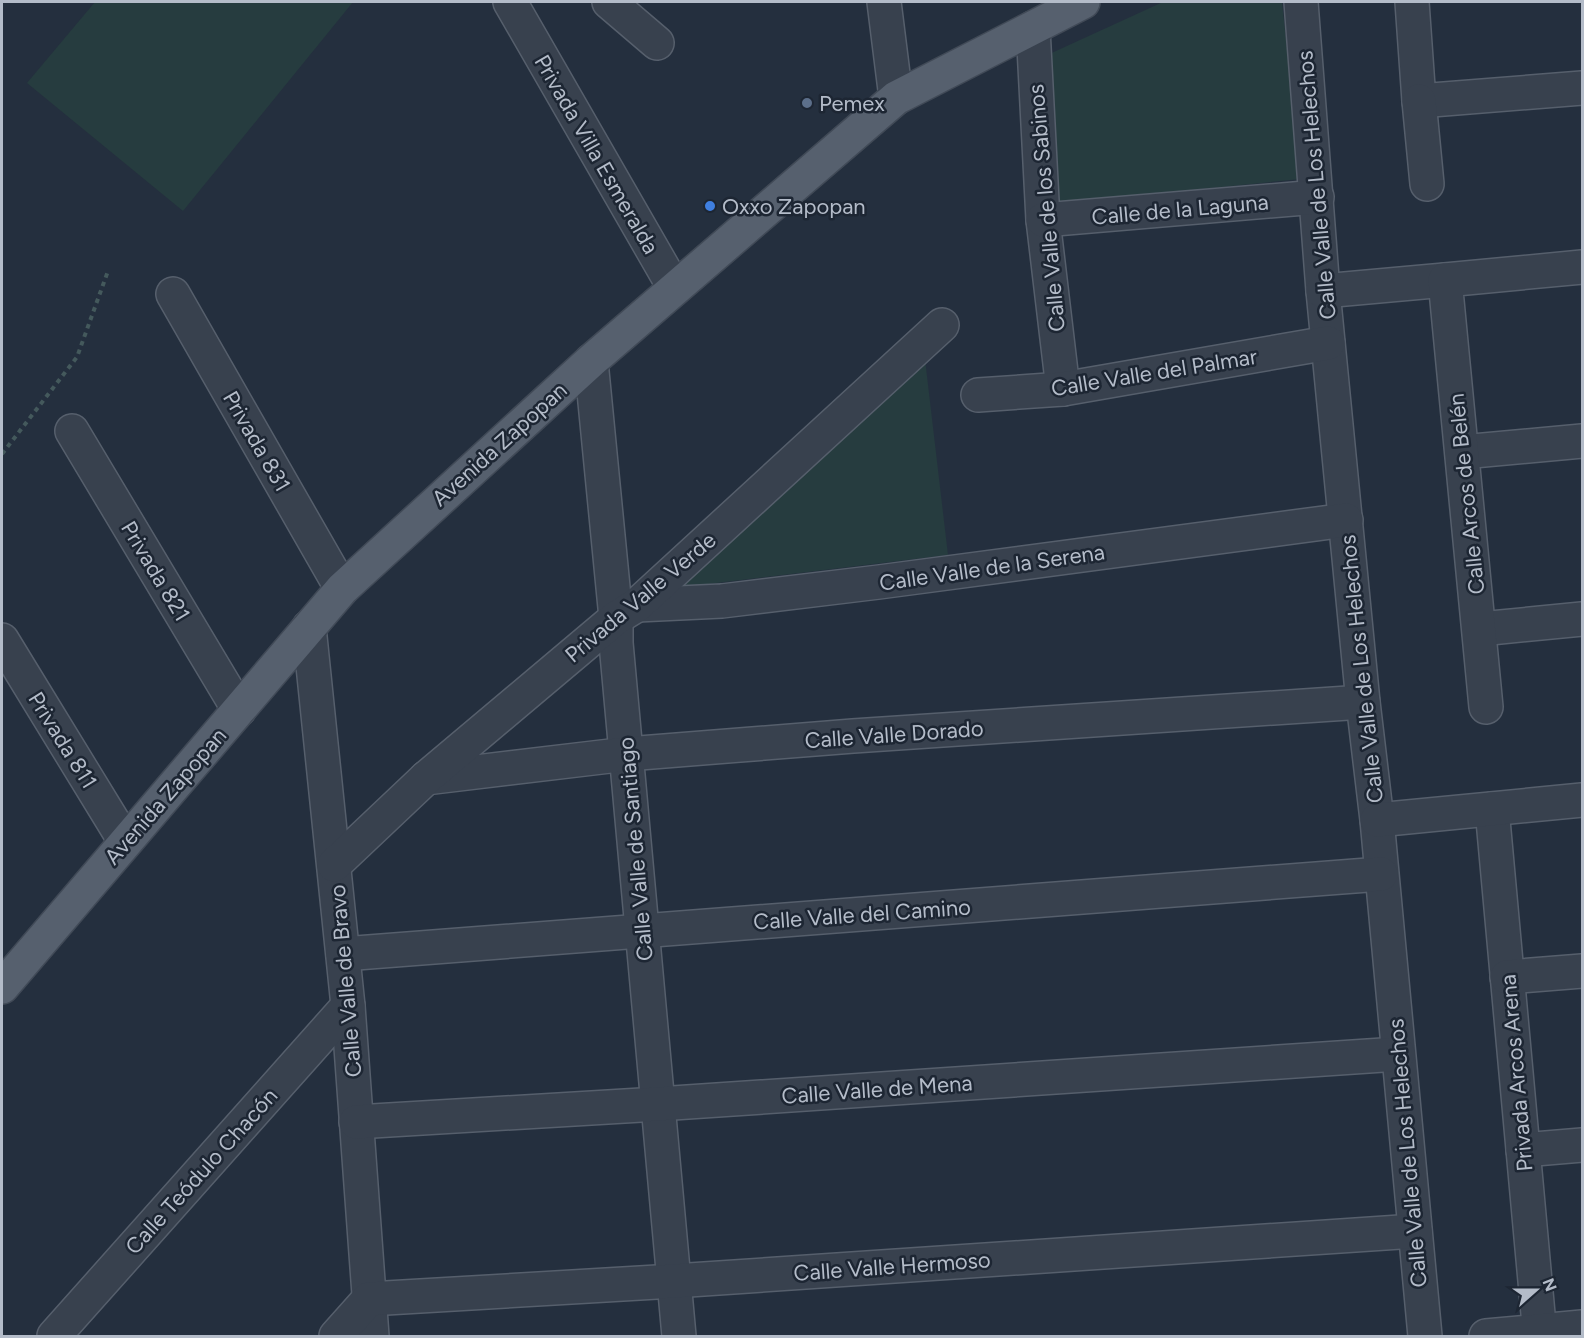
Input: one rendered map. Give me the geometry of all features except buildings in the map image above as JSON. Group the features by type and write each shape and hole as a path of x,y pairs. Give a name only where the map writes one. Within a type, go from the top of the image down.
{"main road":[{"name":"Avenida Zapopan","path":"5,973 125,841 342,589 591,361 674,287 896,98 1083,2"}],"street":[{"path":"609,2 657,43"},
{"path":"884,2 896,98"},
{"name":"Calle Valle de Los Helechos","path":"1301,2 1323,291 1363,702 1377,820 1425,1336"},
{"path":"1412,2 1426,184"},
{"name":"Privada Villa Esmeralda","path":"523,8 674,287"},
{"name":"Calle Valle de los Sabinos","path":"1033,28 1043,220 1063,389"},
{"path":"1419,101 1582,88"},
{"name":"Calle de la Laguna","path":"1043,220 1317,197"},
{"path":"1323,291 1582,267"},
{"name":"Calle Arcos de Belén","path":"1445,280 1486,707"},
{"name":"Privada 831","path":"173,294 342,589"},
{"name":"Privada Valle Verde","path":"334,865 426,778 627,612 942,325"},
{"name":"Calle Valle del Palmar","path":"978,395 1063,389 1328,343"},
{"name":"Calle Valle de Santiago","path":"591,361 627,612 616,643 679,1336"},
{"name":"Privada 821","path":"72,431 239,710"},
{"path":"1462,452 1582,441"},
{"name":"Calle Valle de la Serena","path":"627,612 879,582 1346,520"},
{"path":"1480,628 1582,619"},
{"name":"Calle Valle de Bravo","path":"309,627 348,1005 372,1336"},
{"name":"Privada 811","path":"2,640 125,841"},
{"name":"Calle Valle Dorado","path":"426,778 627,754 1363,702"},
{"path":"1377,820 1582,800"},
{"name":"Privada Arcos Arena","path":"1492,809 1540,1334"},
{"name":"Calle Valle del Camino","path":"343,954 1381,874"},
{"path":"1507,978 1582,971"},
{"name":"Calle Teódulo Chacón","path":"54,1336 348,1005"},
{"name":"Calle Valle de Mena","path":"356,1122 1398,1054"},
{"path":"1523,1150 1582,1145"},
{"name":"Calle Valle Hermoso","path":"369,1299 674,1281 1415,1230"},
{"path":"336,1336 369,1299"},
{"path":"1486,1336 1540,1334 1582,1327"}],"path":[{"path":"2,454 77,357 108,271"}],"green space":[{"path":"95,2 353,2 183,211 27,83"},
{"path":"1163,2 1282,2 1301,179 1060,203 1045,56"},
{"path":"925,359 948,555 675,588"}],"place":[{"name":"Pemex","path":"807,103"},
{"name":"Oxxo Zapopan","path":"710,206"}]}
